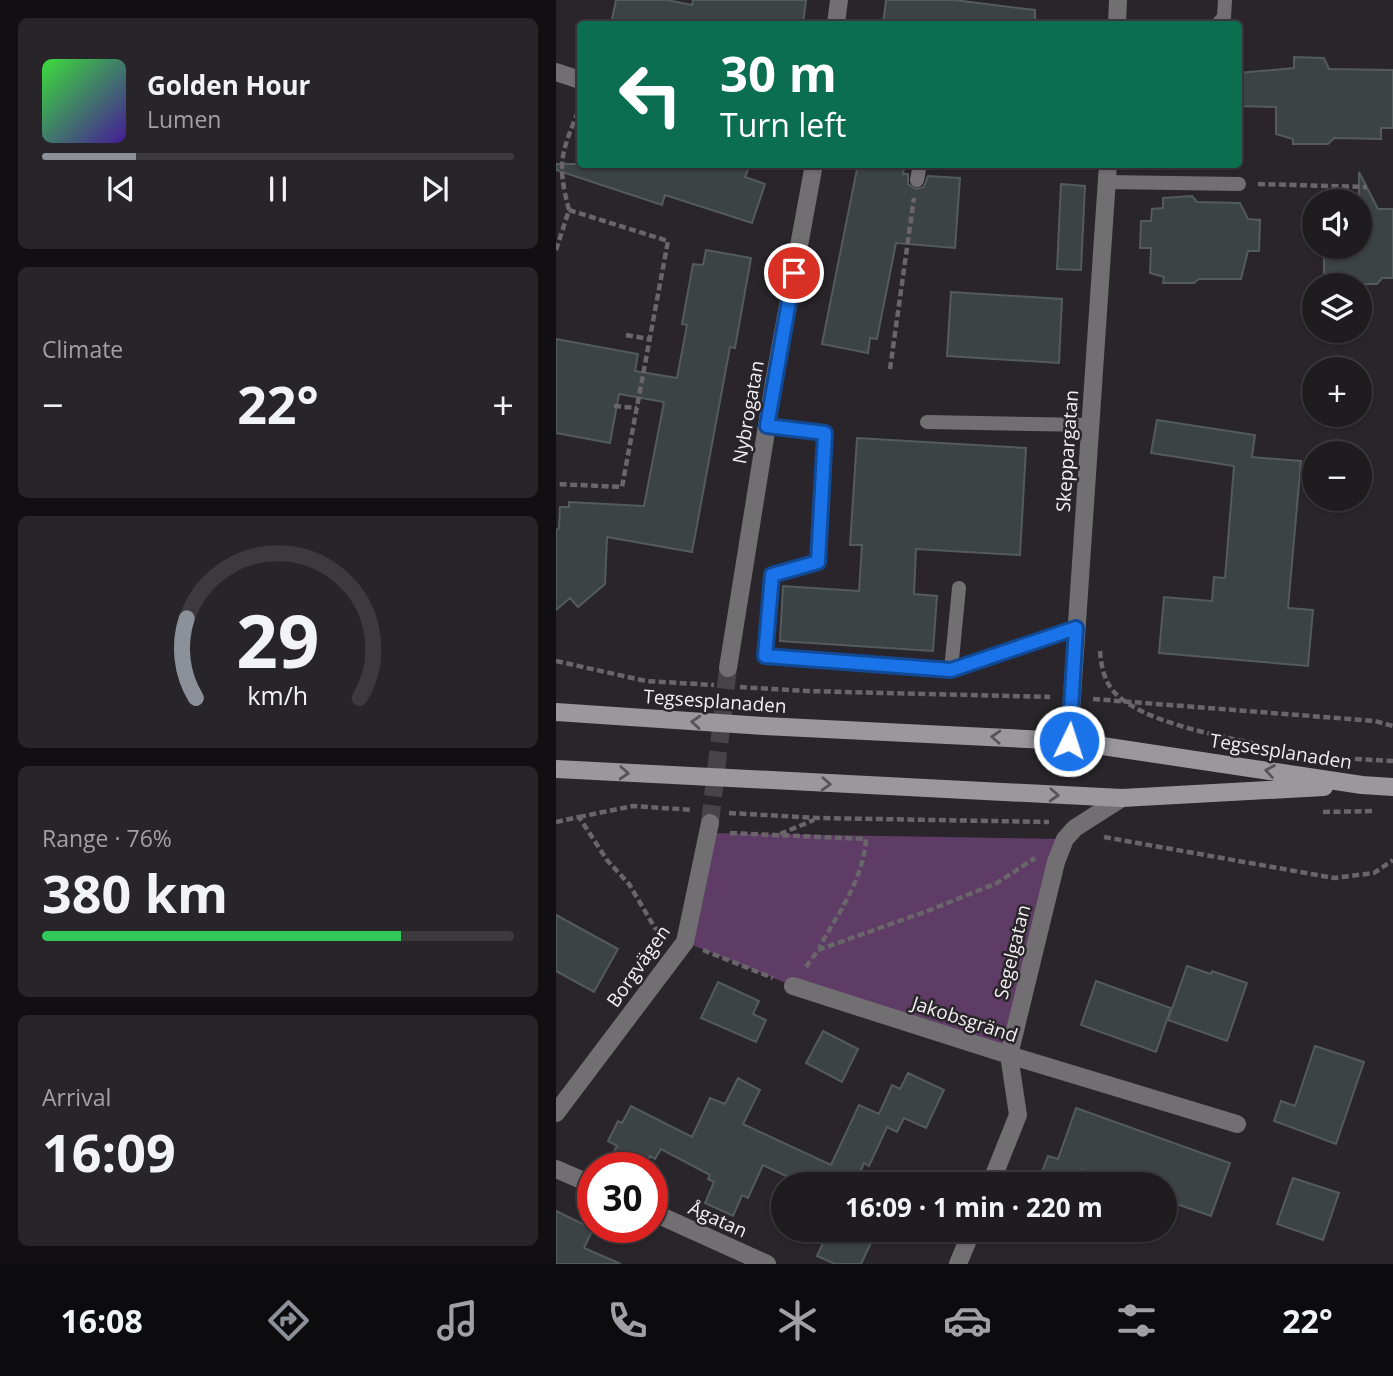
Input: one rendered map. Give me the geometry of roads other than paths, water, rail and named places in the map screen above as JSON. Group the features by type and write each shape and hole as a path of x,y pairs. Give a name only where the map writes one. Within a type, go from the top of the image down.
{"main road":[{"name":"Tegsesplanaden","path":"556,712 764,726 1069,741 1362,785"},
{"name":"Tegsesplanaden","path":"556,769 1122,798 1362,785"},
{"path":"1362,785 1392,787"}],"street":[{"path":"836,21 839,0"},
{"path":"1117,21 1118,0"},
{"path":"556,72 577,79"},
{"name":"Nybrogatan","path":"727,677 767,426 813,168"},
{"name":"Skeppargatan","path":"1069,741 1108,173"},
{"name":"Segelgatan","path":"995,1172 1018,1115 1009,1055 1056,862 1070,833 1122,798"},
{"name":"Borgvägen","path":"556,1113 685,942 712,822"},
{"name":"Jakobsgränd","path":"792,986 1237,1124"},
{"path":"556,1169 577,1178"},
{"name":"Ågatan","path":"668,1219 767,1264"},
{"path":"958,1264 967,1242"}],"lane":[{"path":"1221,21 1224,17 1225,0"},
{"path":"917,180 919,168"},
{"path":"1108,173 1239,184"},
{"path":"927,422 1090,425"},
{"path":"767,426 825,433 818,562 772,575 765,656 951,670 1076,628"},
{"path":"951,670 959,588"}],"tunnel":[{"path":"710,823 728,668"}]}
